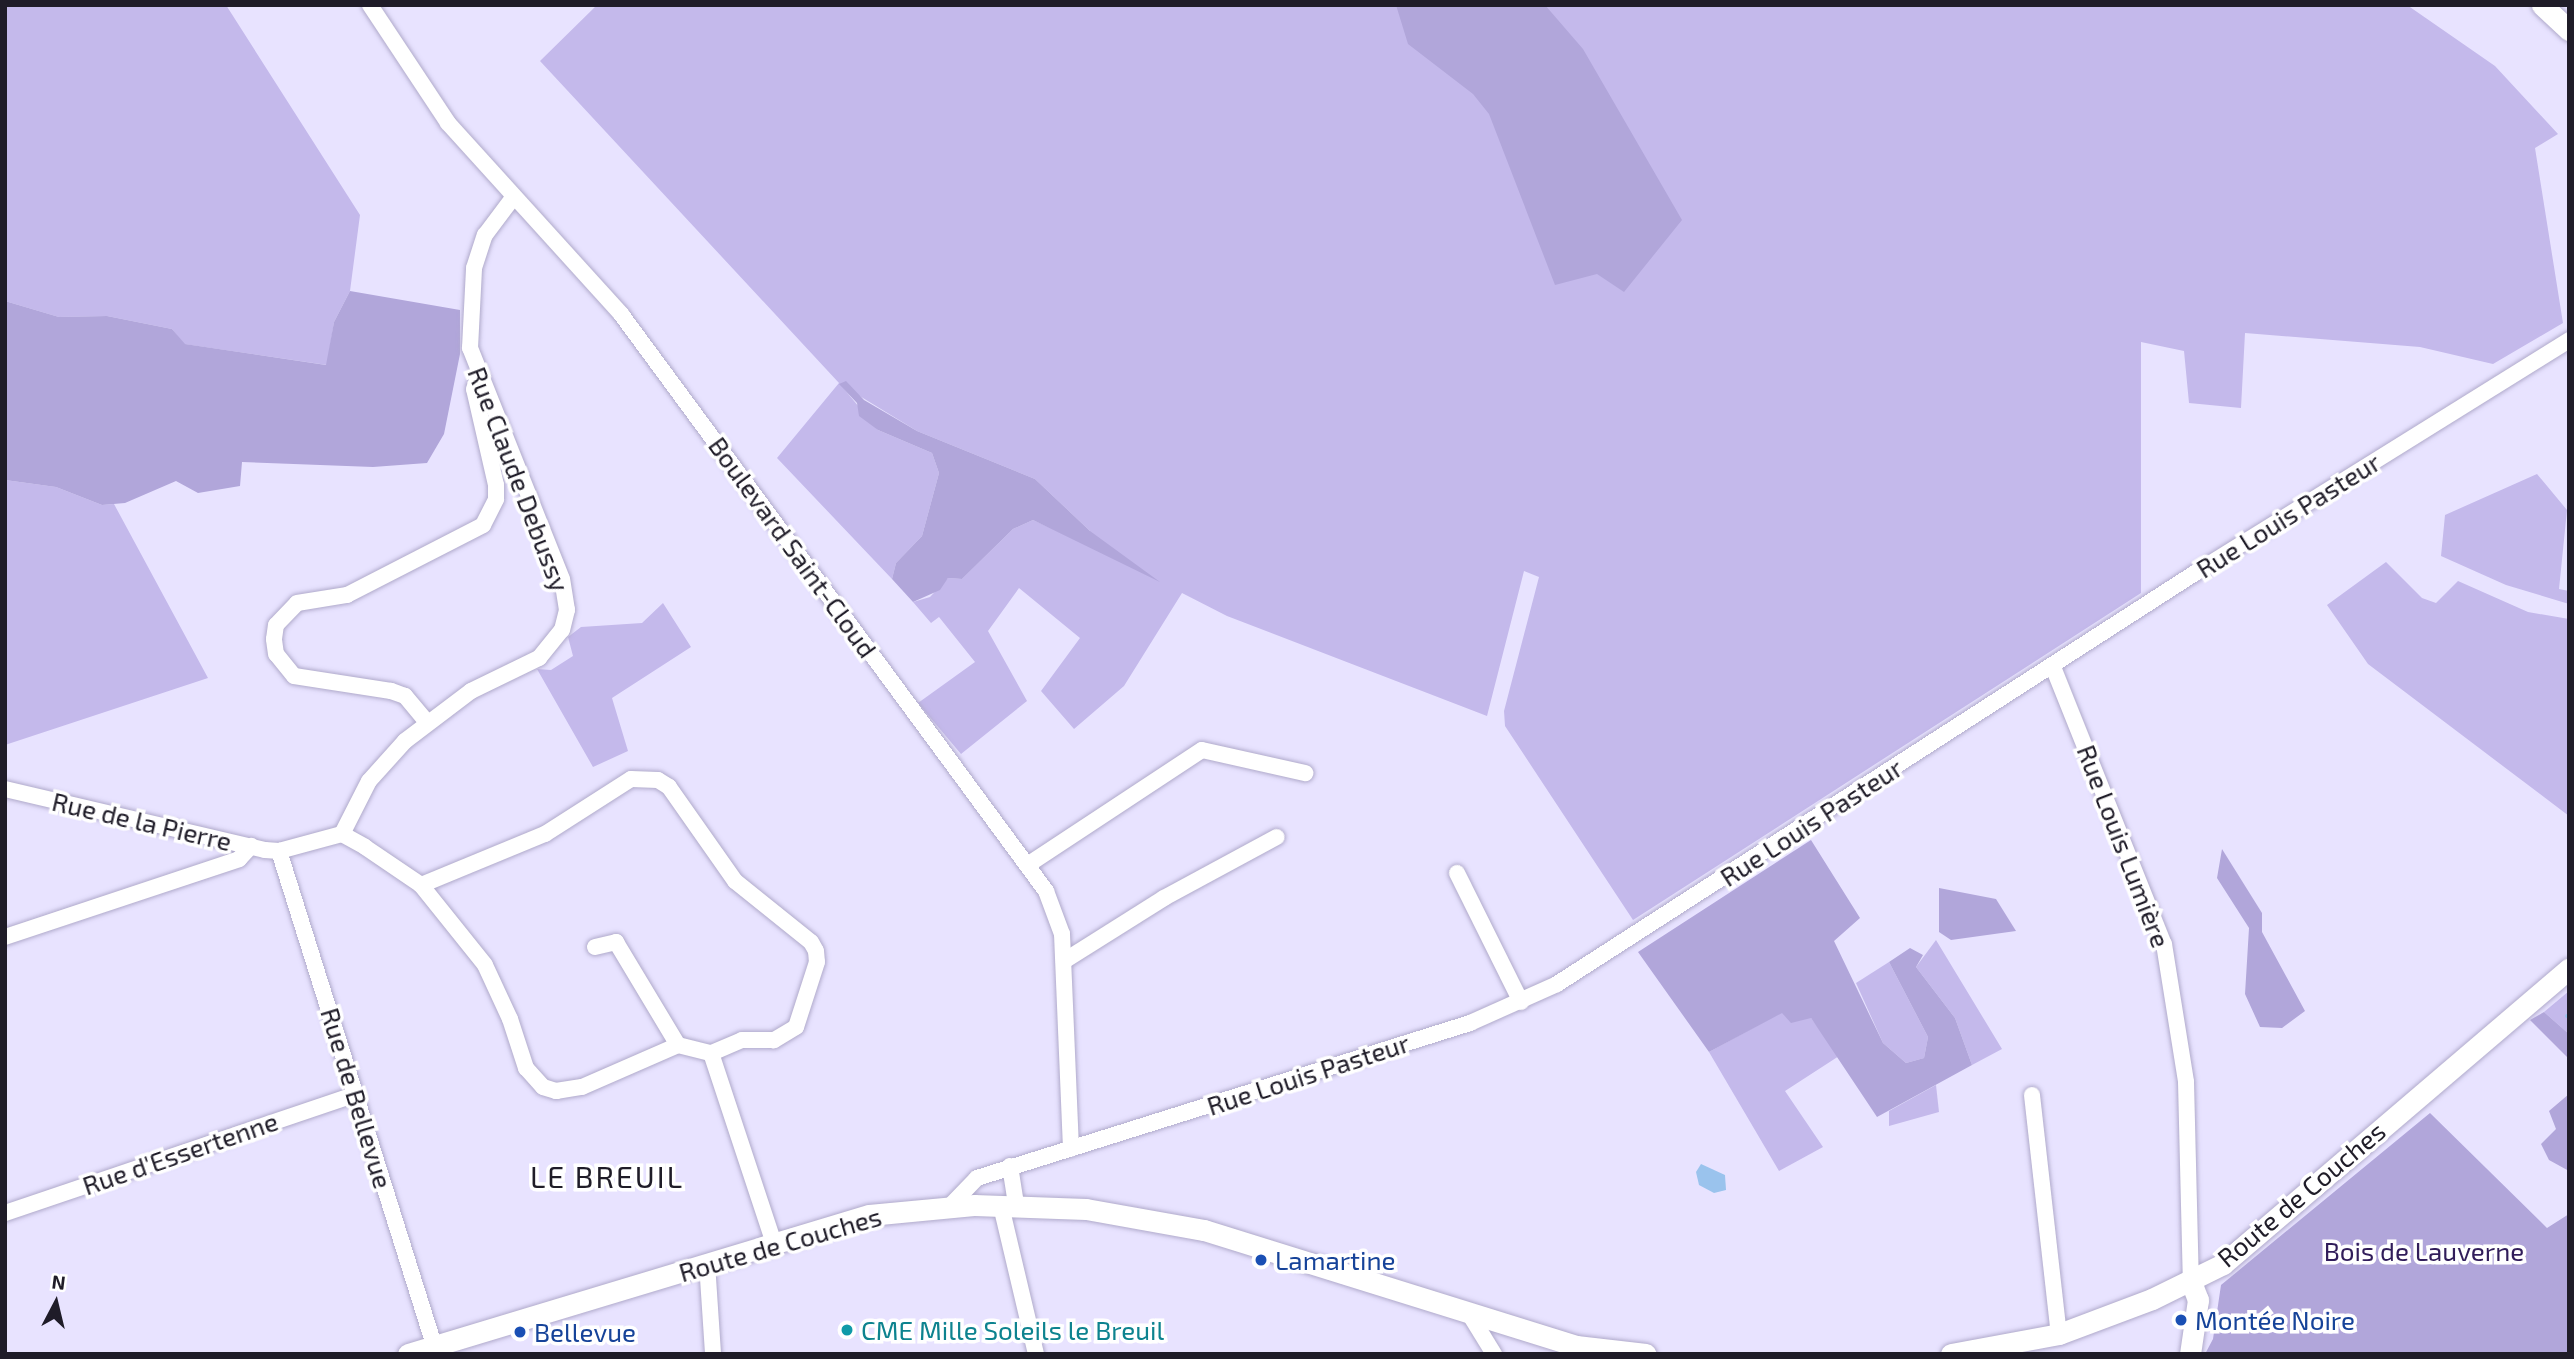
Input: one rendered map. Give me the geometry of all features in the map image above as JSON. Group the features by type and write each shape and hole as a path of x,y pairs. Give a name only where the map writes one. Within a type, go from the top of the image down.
{"main road":[{"path":"2542,5 2569,30"},
{"name":"Route de Couches","path":"1951,1354 2059,1334 2191,1282 2223,1264 2297,1204 2399,1109 2569,968"},
{"name":"Route de Couches","path":"408,1354 869,1215 974,1205 1086,1209 1204,1230 1576,1346 1646,1354"},
{"path":"2190,1354 2198,1300 2191,1282"}],"street":[{"name":"Boulevard Saint-Cloud","path":"370,5 448,123 512,199 621,314 1029,864 1056,909 1064,961 1071,1149"},
{"name":"Rue Claude Debussy","path":"342,834 369,781 426,721 471,691 539,658 562,630 566,610 562,579 470,348 474,268 485,235 512,199"},
{"name":"Rue Louis Pasteur","path":"949,1207 962,1189 1010,1166 1470,1023 1521,1002 1590,964 2569,340"},
{"path":"426,721 405,696 391,691 294,676 276,654 276,625 297,603 347,595 483,525 496,499 496,485 474,389 480,372"},
{"name":"Rue Louis Lumière","path":"2053,667 2156,916 2166,953 2186,1082 2191,1282"},
{"path":"1029,864 1202,750 1305,773"},
{"path":"279,851 342,834 421,885 485,965 510,1019 526,1068 543,1087 556,1091 582,1087 678,1045 711,1053 742,1040 774,1040 796,1027 817,962 816,951 811,942 735,881 669,787 658,780 631,779 545,834 421,885"},
{"name":"Rue de la Pierre","path":"5,789 279,851"},
{"path":"1064,961 1164,898 1278,837"},
{"path":"5,937 239,859 251,846"},
{"name":"Rue de Bellevue","path":"279,851 434,1345"},
{"path":"1457,873 1521,1002"},
{"path":"595,947 616,942 678,1045"},
{"path":"711,1053 774,1243"},
{"name":"Rue d'Essertenne","path":"5,1213 356,1094"},
{"path":"2032,1095 2059,1334"},
{"path":"1010,1166 1008,1205 1036,1354"},
{"path":"974,1205 993,1173"},
{"path":"707,1263 713,1354"},
{"path":"1470,1315 1494,1354"}],"shaded area":[{"path":"5,5 226,5 360,215 350,291 334,322 327,365 184,344 172,329 107,316 59,317 5,301"},
{"path":"597,5 2407,5 2495,66 2558,134 2535,148 2563,323 2493,364 2420,347 2245,333 2241,408 2189,403 2184,351 2141,342 2141,593 1633,920 1505,726 1504,711 1539,577 1524,571 1487,716 1227,616 1182,593 1124,686 1074,729 1041,691 1080,638 1019,588 988,631 1027,701 961,754 918,703 975,662 939,617 931,623 913,602 930,597 948,578 962,579 1013,529 1033,520 1066,535 1090,531 1035,479 917,431 840,384 878,430 932,453 939,473 922,536 896,563 892,579 777,458 839,383 540,61"},
{"path":"2537,474 2567,510 2559,589 2569,591 2569,604 2506,585 2441,556 2445,515"},
{"path":"5,480 56,487 102,505 114,504 208,678 5,745"},
{"path":"2386,562 2422,598 2436,603 2458,581 2528,612 2569,619 2569,816 2368,664 2327,605"},
{"path":"663,603 691,647 612,698 628,751 593,767 537,669 551,670 573,656 568,637 581,627 642,623"},
{"path":"1936,940 2002,1049 1972,1065 1955,1018 1916,967"},
{"path":"1889,962 1928,1037 1924,1058 1906,1063 1883,1043 1856,983"},
{"path":"2569,991 2569,1034 2544,1012"},
{"path":"1782,1012 1811,1018 1839,1056 1785,1091 1823,1147 1779,1171 1709,1052"},
{"path":"1936,1085 1939,1112 1889,1126 1889,1111"}],"green space":[{"path":"1396,5 1545,5 1583,49 1682,220 1624,292 1597,274 1555,285 1489,114 1473,94 1408,44"},
{"path":"350,291 460,310 460,354 444,434 427,463 373,467 242,462 240,486 198,493 176,481 125,503 102,505 56,487 5,480 5,301 59,317 107,316 172,329 185,344 326,365 334,322"},
{"path":"846,381 864,400 917,431 1035,479 1090,531 1160,582 1033,520 1013,529 962,579 948,578 940,590 913,602 892,579 896,563 922,536 939,473 932,453 878,430 859,416 857,403 839,384"},
{"path":"1811,840 1860,918 1834,941 1883,1043 1906,1063 1924,1058 1928,1037 1889,962 1910,948 1923,955 1916,967 1955,1018 1972,1065 1877,1117 1811,1018 1791,1023 1782,1013 1709,1052 1638,952"},
{"path":"2222,849 2262,913 2262,932 2305,1011 2282,1028 2260,1027 2245,994 2249,928 2217,878"},
{"path":"1939,888 1996,899 2016,931 1951,940 1939,932"},
{"path":"2544,1012 2569,1034 2569,1059 2530,1020"},
{"name":"Bois de Lauverne","path":"2569,1094 2569,1171 2549,1160 2541,1144 2556,1129 2549,1111"},
{"name":"Bois de Lauverne","path":"2430,1113 2547,1228 2569,1214 2569,1354 2205,1354 2213,1339 2221,1285"}],"water":[{"path":"1701,1164 1725,1175 1726,1190 1714,1193 1699,1185 1696,1172"}],"place":[{"name":"Lamartine","path":"1261,1260"},
{"name":"Montée Noire","path":"2181,1320"},
{"name":"CME Mille Soleils le Breuil","path":"847,1330"},
{"name":"Bellevue","path":"520,1332"}],"district":[{"name":"LE BREUIL","path":"607,1176"}]}
